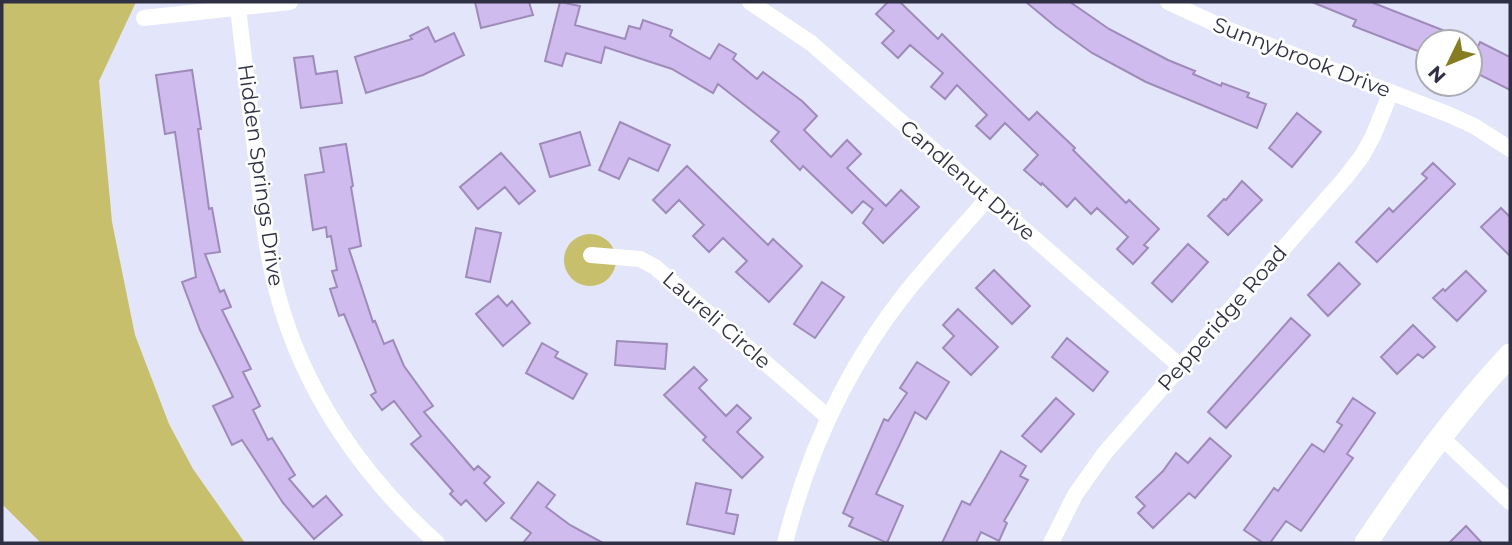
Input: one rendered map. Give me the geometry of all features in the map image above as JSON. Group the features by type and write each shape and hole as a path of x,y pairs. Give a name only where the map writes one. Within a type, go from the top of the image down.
{"street":[{"path":"144,18 290,2"},
{"name":"Candlenut Drive","path":"751,2 811,43 1180,366"},
{"name":"Sunnybrook Drive","path":"1168,2 1229,30 1474,126 1510,149"},
{"name":"Hidden Springs Drive","path":"238,8 267,245 277,293 294,344 326,409 350,447 382,489 437,543"},
{"name":"Pepperidge Road","path":"1051,543 1088,475 1345,178 1367,146 1391,92"},
{"path":"785,543 803,480 847,381 908,290 988,198"},
{"name":"Laureli Circle","path":"591,255 640,258 655,267 829,418"},
{"path":"1366,543 1440,436 1510,355"},
{"path":"1440,436 1510,502"}],"shaded area":[{"path":"2,2 136,2 99,81 112,222 135,335 169,424 193,469 245,543 41,543 2,504"},
{"path":"590,234 600,236 608,242 614,250 614,270 608,278 600,284 590,286 580,284 572,278 566,270 564,260 566,250 572,242 580,236"}],"building":[{"path":"475,2 529,2 533,15 481,28"},
{"path":"560,2 580,6 575,25 625,39 629,26 640,29 643,20 672,30 670,36 710,59 719,44 736,54 733,59 757,79 763,72 802,101 817,116 804,130 831,157 847,140 861,154 847,168 886,206 901,190 919,207 883,243 863,223 873,209 863,201 852,213 803,166 800,170 771,141 779,132 718,84 713,93 672,69 605,47 601,63 566,53 562,66 545,61"},
{"path":"888,2 900,2 938,39 942,34 1029,120 1037,112 1126,203 1129,200 1159,229 1144,245 1148,248 1133,264 1117,249 1128,237 1097,208 1091,214 1075,198 1067,207 1024,170 1038,155 1005,123 990,139 976,126 987,115 957,85 945,99 931,87 943,73 910,45 898,58 882,43 894,31 876,14"},
{"path":"1026,2 1070,2 1109,29 1195,71 1193,74 1221,86 1222,83 1249,93 1247,97 1266,104 1257,128 1146,82 1092,53"},
{"path":"1312,2 1371,2 1437,28 1414,28 1414,50 1353,26 1356,20"},
{"path":"428,27 435,42 454,33 464,55 423,75 366,93 355,57 412,39 410,36"},
{"path":"1484,44 1510,57 1510,90 1484,77"},
{"path":"313,56 316,74 337,71 342,103 301,108 294,58"},
{"path":"192,70 209,209 212,208 220,252 205,254 220,292 224,290 231,307 222,310 251,369 243,372 260,406 253,410 268,440 272,438 295,475 289,479 313,507 326,496 342,515 314,539 283,503 242,440 232,445 213,406 233,397 200,330 182,282 196,277 175,132 165,134 156,75"},
{"path":"1297,113 1321,132 1292,167 1269,148"},
{"path":"620,122 670,145 658,171 629,158 619,179 599,170"},
{"path":"580,132 590,165 550,177 540,144"},
{"path":"346,144 361,246 349,249 373,322 375,321 384,344 393,340 404,366 433,406 424,412 474,470 478,466 490,477 484,483 504,503 486,521 466,500 461,505 450,494 453,491 411,444 421,436 394,401 382,410 371,395 376,392 344,314 339,316 330,289 337,287 332,271 337,270 331,236 327,237 326,227 313,230 305,175 324,172 320,148"},
{"path":"501,153 535,191 519,204 505,187 478,209 460,187"},
{"path":"1433,163 1455,184 1377,262 1356,242 1389,208 1393,212 1427,178 1422,174"},
{"path":"687,166 768,245 773,239 802,266 769,302 736,272 747,261 723,238 709,252 693,236 704,225 679,200 666,213 653,200"},
{"path":"1242,181 1262,200 1228,235 1208,216"},
{"path":"1501,208 1510,217 1510,256 1481,227"},
{"path":"476,228 501,233 490,282 466,277"},
{"path":"1188,244 1208,262 1172,302 1152,283"},
{"path":"1339,263 1360,284 1328,316 1308,295"},
{"path":"994,270 1030,306 1012,324 976,288"},
{"path":"1466,271 1486,291 1457,321 1433,298 1443,289 1445,291"},
{"path":"822,282 844,297 815,338 794,324"},
{"path":"498,296 507,306 512,301 530,323 503,346 476,314"},
{"path":"958,309 998,347 971,375 943,348 954,336 943,325"},
{"path":"1291,318 1310,335 1226,428 1208,412"},
{"path":"1413,325 1435,347 1423,358 1418,354 1397,374 1381,357"},
{"path":"1067,338 1108,372 1093,391 1052,357"},
{"path":"617,341 667,344 665,369 615,365"},
{"path":"542,343 558,352 555,357 587,374 573,399 526,373"},
{"path":"917,362 949,382 926,419 915,412 876,494 903,506 887,543 849,526 853,518 843,513 884,419 888,421 907,393 900,388"},
{"path":"694,367 707,380 699,388 726,416 737,405 751,418 737,432 763,457 742,478 703,440 706,437 664,395"},
{"path":"1056,398 1074,414 1041,452 1022,436"},
{"path":"1353,398 1375,413 1347,454 1353,458 1301,531 1286,521 1270,543 1263,543 1244,530 1274,488 1278,491 1312,444 1324,452 1342,425 1337,422"},
{"path":"1210,438 1231,456 1195,498 1189,493 1153,528 1138,513 1145,506 1136,497 1163,471 1176,453 1188,463"},
{"path":"1001,451 1026,466 1020,476 1028,480 1004,521 1007,523 999,541 981,532 976,543 942,543 962,501 970,505"},
{"path":"538,482 555,495 546,507 570,525 603,543 523,543 531,533 511,518"},
{"path":"696,483 731,490 726,513 738,515 734,534 687,524"},
{"path":"1466,526 1482,543 1449,543"}]}
